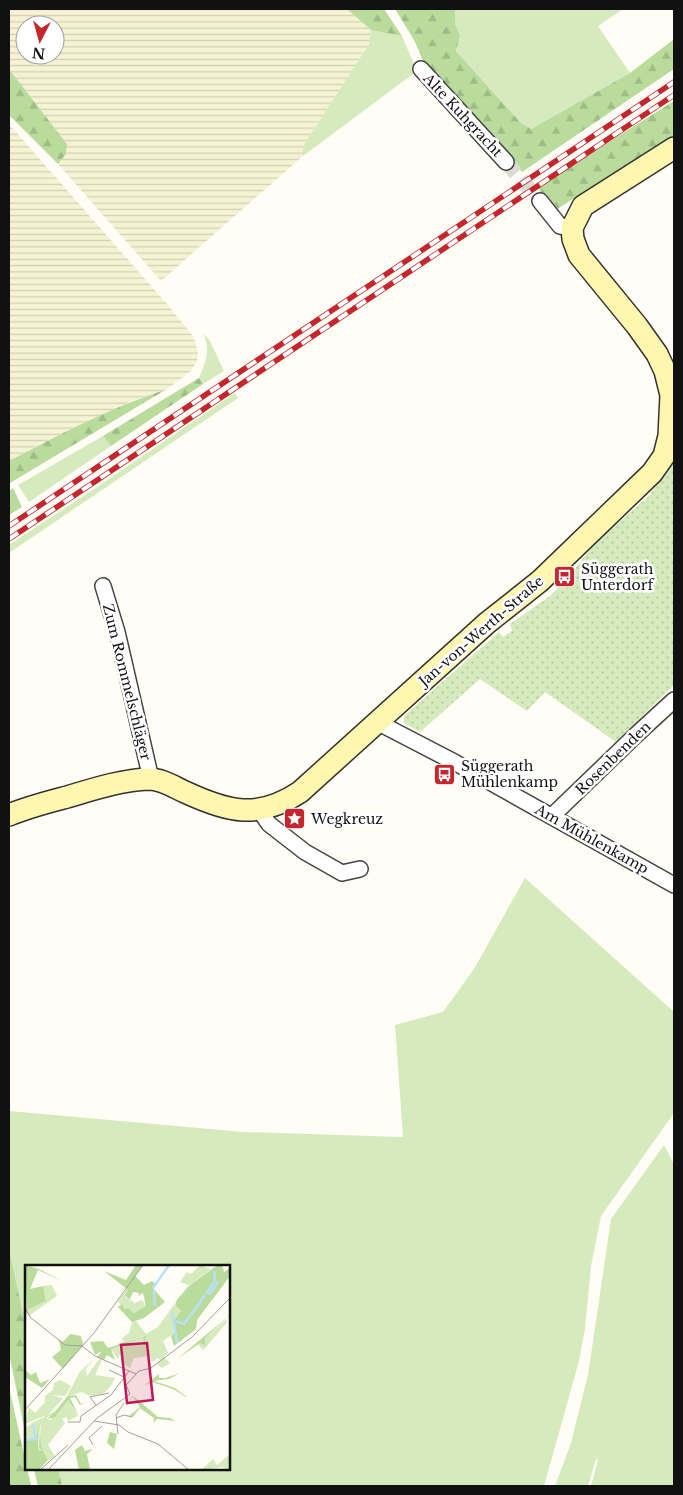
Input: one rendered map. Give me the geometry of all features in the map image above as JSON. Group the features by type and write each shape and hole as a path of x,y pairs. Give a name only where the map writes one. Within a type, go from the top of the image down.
{"main road":[{"path":"572,228 583,206 674,148"},
{"name":"Jan-von-Werth-Straße","path":"9,814 112,784 151,779 166,782 191,794 233,809 260,810 285,802 300,792 487,623 540,581 652,473 664,456 672,437 671,395 665,371 657,354 637,326 580,255 572,239 572,228"}],"street":[{"name":"Alte Kuhgracht","path":"421,69 506,162"},
{"path":"540,201 560,226 572,228"},
{"name":"Zum Rommelschläger","path":"103,586 117,632 151,779"},
{"name":"Rosenbenden","path":"552,816 674,700"},
{"name":"Am Mühlenkamp","path":"377,722 552,816 674,885"},
{"path":"260,810 269,824 305,852 342,873 360,869"}],"shaded area":[{"path":"9,9 347,9 371,30 369,44 303,146 303,156 161,281 58,164 66,154 67,144 9,69"},
{"path":"9,124 167,304 193,336 198,351 197,362 190,372 167,389 132,401 54,437 9,461"}],"green space":[{"path":"347,9 384,9 402,36 371,30"},
{"path":"395,9 455,9 455,23 460,36 456,51 520,122 531,129 630,73 674,39 674,69 522,172 426,67 414,40"},
{"path":"455,9 623,9 598,26 630,73 531,129 520,122 456,51 460,36 455,23"},
{"path":"371,30 402,36 417,71 303,156 303,146 369,44"},
{"path":"9,69 67,144 66,154 58,164 9,115"},
{"path":"674,101 674,135 554,211 537,187"},
{"path":"203,333 210,341 224,371 203,384 199,378 205,361 207,345"},
{"path":"199,378 203,384 111,446 103,436"},
{"path":"167,389 9,484 9,461 106,413"},
{"path":"235,393 238,398 9,553 9,545"},
{"path":"103,436 111,446 29,502 18,485"},
{"path":"674,460 674,685 616,742 545,692 527,711 480,679 420,732 404,723 404,716 499,632 503,637 512,631 510,624 550,596 566,580 596,542 649,496"},
{"path":"13,488 22,507 9,515 9,491"},
{"path":"525,878 674,1012 674,1113 601,1216 591,1266 585,1328 579,1361 544,1486 38,1486 34,1470 230,1470 230,1265 25,1265 25,1431 9,1353 9,1111 243,1132 403,1137 395,1025 443,1012 474,969"},
{"path":"664,1145 674,1164 674,1486 591,1486 598,1460 596,1459 588,1486 555,1486 571,1443 588,1375 611,1219"},
{"path":"9,1250 25,1323 25,1431 9,1353"},
{"path":"9,1387 25,1459 25,1470 27,1470 31,1486 9,1486"},
{"path":"34,1470 58,1470 62,1486 38,1486"}],"tunnel":[{"path":"506,162 540,201"}],"railway":[{"path":"9,526 674,82"},
{"path":"9,539 674,95"}],"place":[{"name":"Süggerath Unterdorf","path":"565,577"},
{"name":"Süggerath Mühlenkamp","path":"445,774"},
{"name":"Wegkreuz","path":"295,819"}]}
